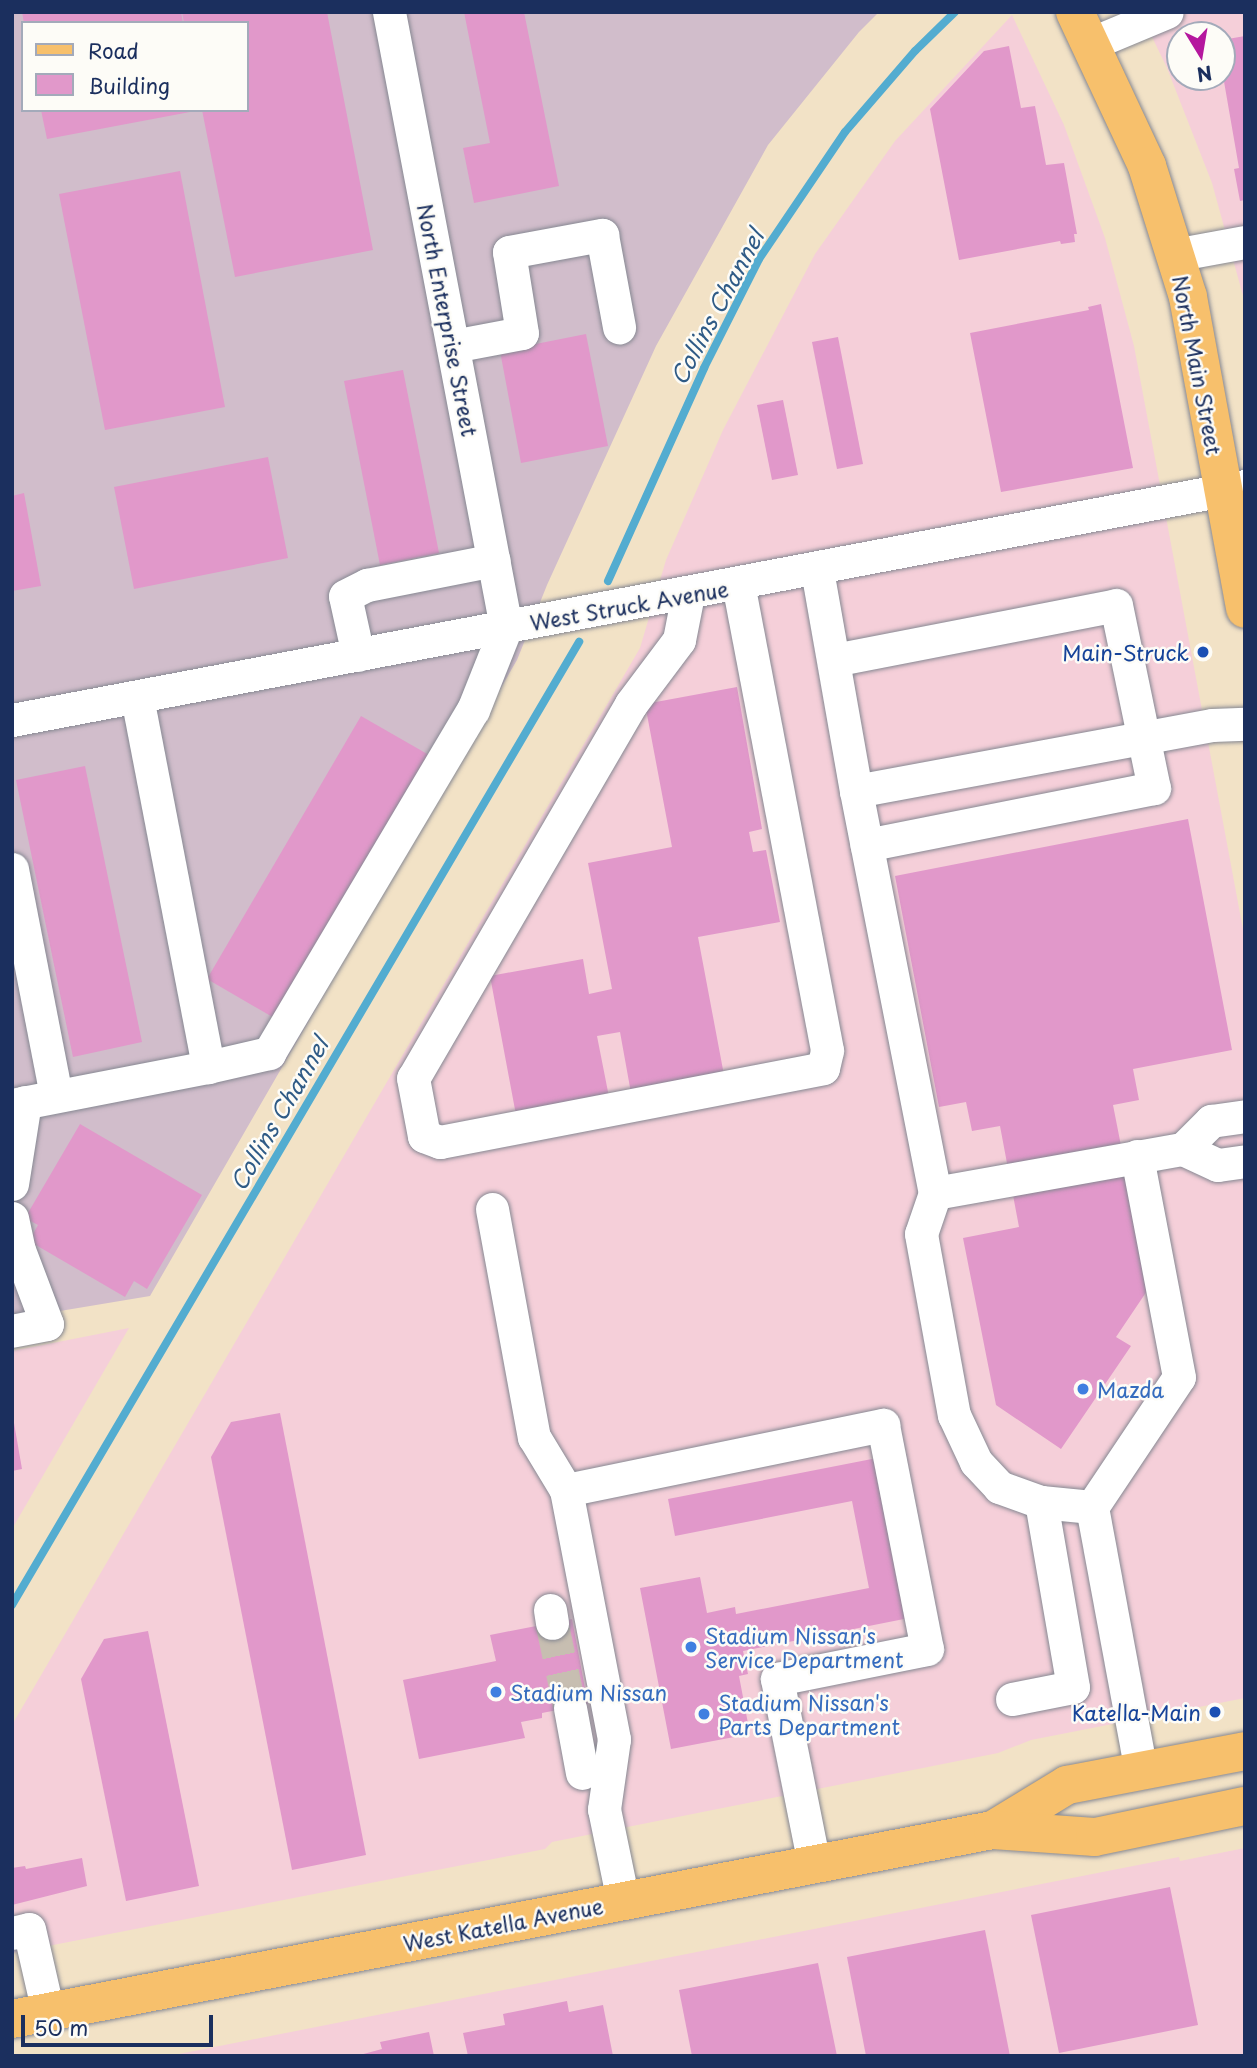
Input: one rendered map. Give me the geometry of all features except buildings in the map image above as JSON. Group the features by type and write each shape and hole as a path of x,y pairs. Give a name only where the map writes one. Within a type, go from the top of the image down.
{"main road":[{"name":"North Main Street","path":"1082,28 1147,166 1188,297 1234,488 1245,609"},
{"name":"West Katella Avenue","path":"993,1830 1067,1785 1245,1751"},
{"name":"West Katella Avenue","path":"30,2016 993,1830 1095,1837 1245,1806"}],"street":[{"name":"North Enterprise Street","path":"389,12 506,627"},
{"path":"1082,28 1163,13"},
{"path":"453,346 522,334 509,252 602,235 619,327"},
{"path":"1174,255 1245,242"},
{"name":"West Struck Avenue","path":"12,720 817,570 1234,488"},
{"path":"358,655 345,596 367,585 494,560"},
{"path":"817,570 856,792 935,1193 921,1234 954,1415 976,1462 999,1487 1041,1502 1092,1507"},
{"path":"688,594 678,640 631,704 413,1078 424,1136 440,1142 822,1068 827,1050 738,584"},
{"path":"834,660 1116,605 1154,788 867,845"},
{"path":"31,1101 208,1068 269,1053 473,709 506,627"},
{"path":"137,696 208,1068"},
{"path":"856,792 1212,725 1245,724"},
{"path":"12,869 31,1101 12,1184"},
{"path":"1183,1149 1211,1121 1245,1115"},
{"path":"935,1193 1183,1149 1218,1166 1245,1161"},
{"path":"1137,1156 1179,1377 1092,1507 1141,1771"},
{"path":"492,1209 534,1437 566,1490 614,1738 604,1809 624,1901"},
{"path":"12,1219 19,1250 47,1324 12,1331"},
{"path":"566,1490 883,1425 927,1649 777,1679 814,1864"},
{"path":"1012,1699 1073,1687 1041,1502"},
{"path":"570,1707 582,1773"},
{"path":"12,1933 29,1929 30,2016"}],"shaded area":[{"path":"12,12 879,12 859,32 768,145 656,346 547,585 517,660 150,1296 12,1319"},
{"path":"1140,12 1245,12 1245,303 1212,183 1176,91 1236,91 1236,21 1166,21 1166,66"},
{"path":"1012,15 1064,125 1105,238 1134,346 1245,940 1245,1698 1031,1740 998,1753 552,1842 545,1849 12,1953 12,1725 640,648 666,560 723,430 815,254 895,141"},
{"path":"129,1328 12,1529 12,1351"},
{"path":"1245,1848 1245,2056 169,2056 1179,1857 1180,1861"}],"waterway":[{"name":"Collins Channel","path":"608,581 704,368 759,259 845,132 915,51 955,12"},
{"name":"Collins Channel","path":"12,1605 579,642"}],"tunnel":[{"path":"552,1623 570,1708"}],"place":[{"name":"Main-Struck","path":"1203,652"},
{"name":"Mazda","path":"1083,1389"},
{"name":"Stadium Nissan's Service Department","path":"691,1647"},
{"name":"Stadium Nissan","path":"496,1692"},
{"name":"Katella-Main","path":"1215,1712"},
{"name":"Stadium Nissan's Parts Department","path":"704,1714"}]}
